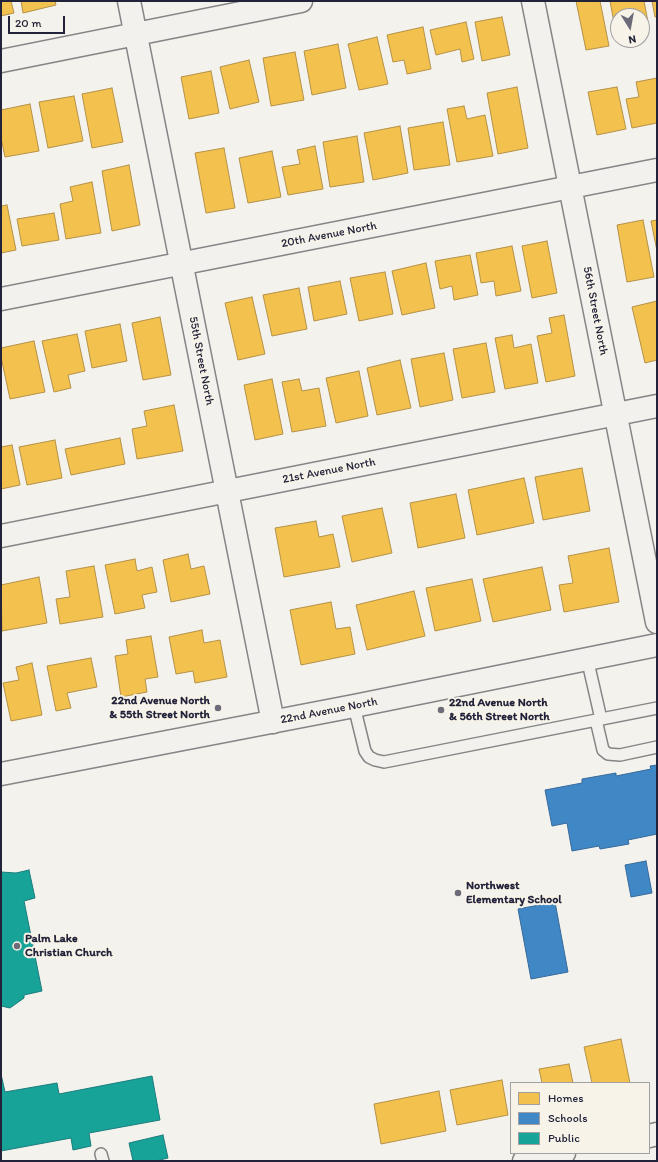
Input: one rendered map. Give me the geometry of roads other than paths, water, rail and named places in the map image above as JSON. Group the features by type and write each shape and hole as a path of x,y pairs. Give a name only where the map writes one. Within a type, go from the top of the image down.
{"street":[{"name":"55th Street North","path":"129,1 273,722"},
{"path":"1,61 301,1"},
{"name":"56th Street North","path":"533,1 657,622"},
{"name":"20th Avenue North","path":"1,300 657,170"},
{"name":"21st Avenue North","path":"1,536 657,406"},
{"name":"22nd Avenue North","path":"1,774 354,706 657,644"},
{"path":"524,1161 559,1154"}],"lane":[{"path":"587,658 603,750 608,754 620,755 657,747"},
{"path":"354,706 365,751 369,757 384,762 657,708"}],"place":[{"name":"22nd Avenue North & 55th Street North","path":"218,708"},
{"name":"22nd Avenue North & 56th Street North","path":"441,710"},
{"name":"Northwest Elementary School","path":"458,893"},
{"name":"Palm Lake Christian Church","path":"17,946"}]}
